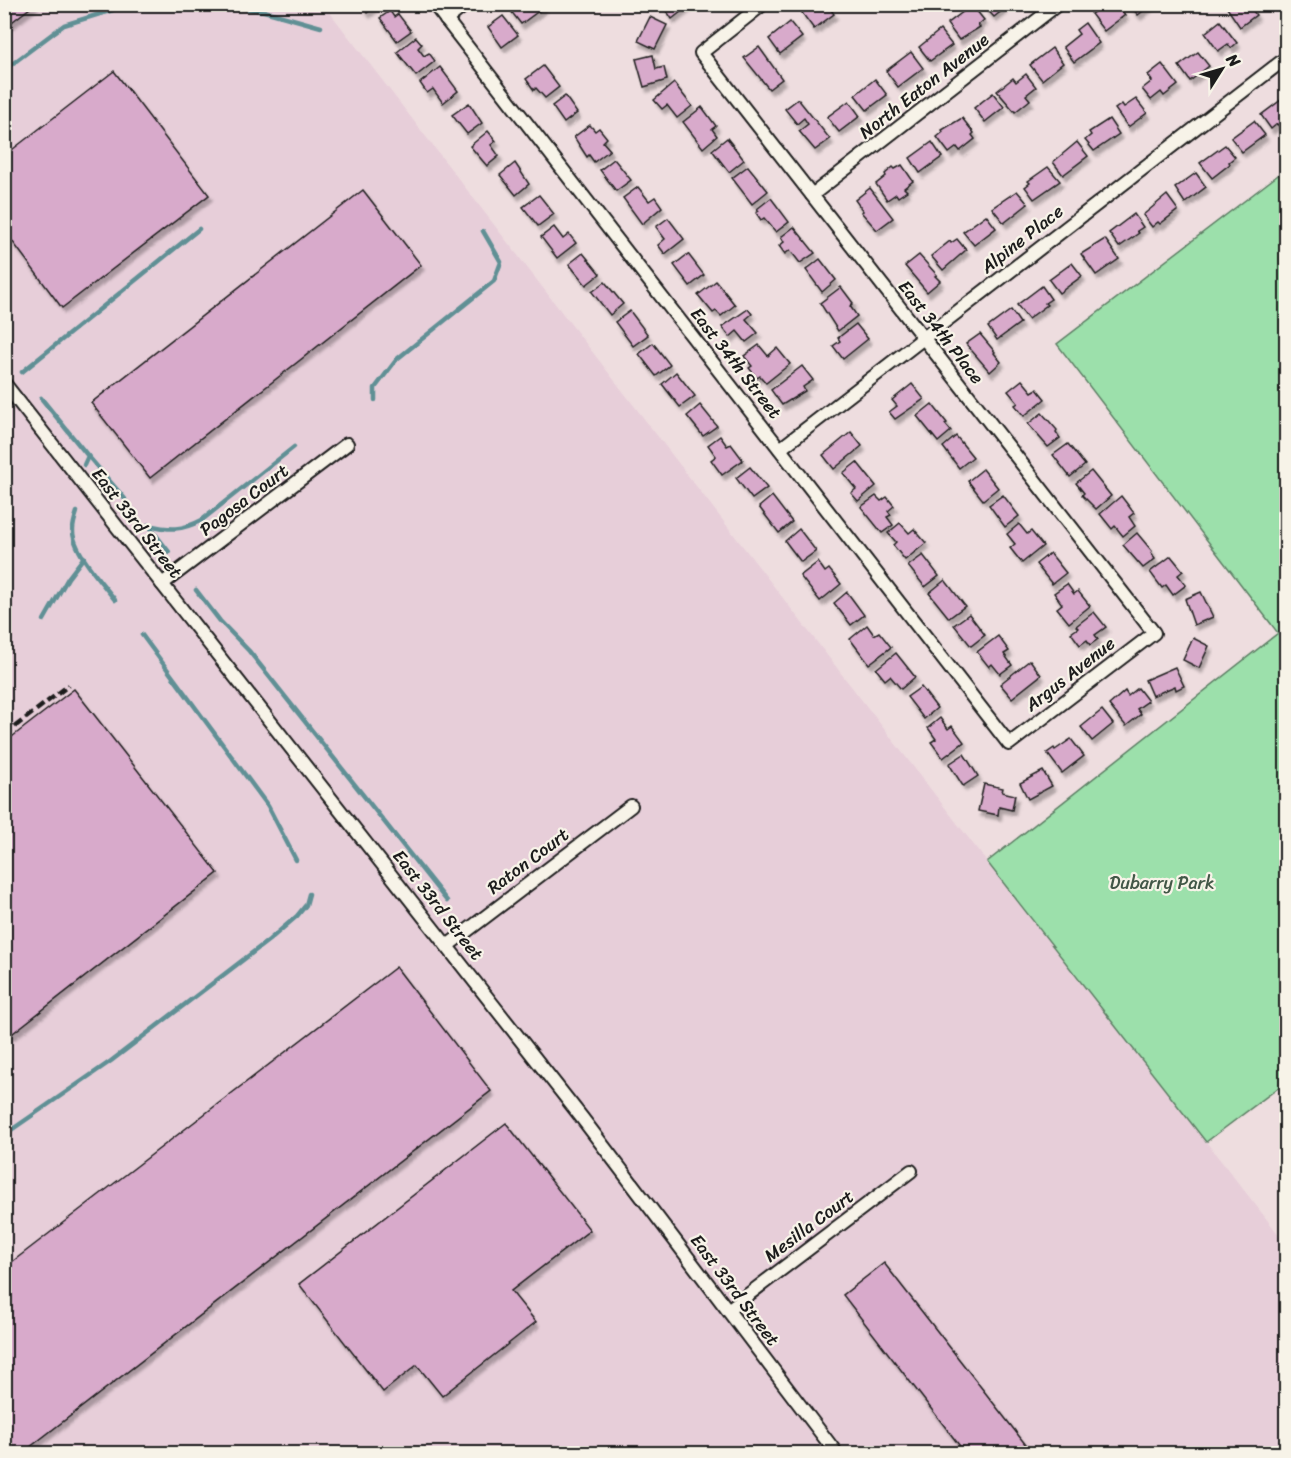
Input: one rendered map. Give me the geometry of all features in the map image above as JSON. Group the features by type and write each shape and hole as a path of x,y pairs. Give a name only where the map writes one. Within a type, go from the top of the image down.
{"street":[{"name":"East 34th Street","path":"434,4 1009,744"},
{"path":"446,20 466,4"},
{"name":"East 34th Place","path":"764,4 700,53 1154,633"},
{"name":"North Eaton Avenue","path":"812,195 1058,4"},
{"name":"Alpine Place","path":"780,449 1287,58"},
{"name":"East 33rd Street","path":"4,384 447,946 837,1454"},
{"name":"Pagosa Court","path":"162,584 347,444"},
{"name":"Argus Avenue","path":"1009,744 1154,633"},
{"name":"Raton Court","path":"447,946 631,806"},
{"name":"Mesilla Court","path":"728,1310 911,1171"}],"shaded area":[{"path":"5,5 324,5 987,862 1286,1244 1286,1453 5,1454"}],"green space":[{"name":"Dubarry Park","path":"1286,169 1286,1082 1206,1142 987,862 1278,633 1057,344"}],"building":[{"path":"4,4 35,4 4,28"},
{"path":"361,4 378,4 367,13"},
{"path":"518,4 542,4 544,7 521,24 510,10"},
{"path":"662,4 691,4 672,19"},
{"path":"813,4 827,4 834,14 814,29 802,13"},
{"path":"982,4 1005,4 1002,6 1004,9 994,17"},
{"path":"1109,4 1118,4 1125,15 1104,31 1091,14"},
{"path":"1129,4 1152,4 1138,15"},
{"path":"1232,4 1248,4 1256,15 1240,27 1227,8"},
{"path":"972,5 984,20 978,25 980,27 959,40 947,24"},
{"path":"390,11 394,17 398,14 411,31 397,41 380,18"},
{"path":"503,16 518,35 502,47 488,27"},
{"path":"650,17 667,25 655,49 638,41"},
{"path":"1220,21 1237,43 1231,48 1228,44 1218,51 1205,33"},
{"path":"790,22 802,37 780,54 769,39"},
{"path":"1085,23 1099,43 1074,62 1063,47 1079,34 1076,30"},
{"path":"940,30 952,45 930,61 919,47"},
{"path":"416,37 422,44 418,48 424,56 429,53 435,61 416,76 397,52"},
{"path":"759,47 782,79 769,89 744,58"},
{"path":"1052,48 1063,63 1042,80 1030,65"},
{"path":"911,52 923,68 898,87 886,71"},
{"path":"1198,52 1209,66 1190,81 1179,66"},
{"path":"653,55 656,69 664,67 667,80 644,87 636,59"},
{"path":"1162,64 1178,85 1164,96 1161,92 1151,100 1142,89 1152,81 1148,75"},
{"path":"543,66 559,87 545,98 536,88 534,90 526,79"},
{"path":"440,67 458,91 443,103 433,89 427,93 420,83"},
{"path":"114,71 209,195 62,308 4,230 4,156"},
{"path":"1026,74 1036,87 1026,95 1030,100 1015,112 997,91 1013,78 1016,82"},
{"path":"875,79 887,95 867,110 855,95"},
{"path":"674,83 692,106 677,118 667,105 662,109 654,100"},
{"path":"993,93 1004,107 985,122 974,108"},
{"path":"565,96 577,113 564,123 552,106"},
{"path":"1285,97 1286,120 1271,129 1261,115"},
{"path":"798,99 830,139 815,150 799,131 808,124 804,118 797,124 785,109"},
{"path":"1136,99 1147,113 1128,127 1115,109 1122,104 1124,107"},
{"path":"849,101 860,116 839,132 827,117"},
{"path":"469,103 482,123 467,134 452,115"},
{"path":"702,107 716,126 712,129 717,136 703,148 683,122"},
{"path":"962,118 974,133 972,135 975,139 960,151 957,147 949,153 937,137 943,132 942,130"},
{"path":"1109,119 1119,134 1094,151 1085,140 1091,135 1089,132"},
{"path":"1254,121 1265,135 1242,152 1231,138"},
{"path":"590,125 595,131 599,128 607,138 603,142 610,150 594,162 589,155 587,157 574,137"},
{"path":"488,131 496,141 491,145 499,156 487,166 470,146"},
{"path":"727,138 744,160 729,172 712,150"},
{"path":"932,142 942,157 920,173 910,158"},
{"path":"1077,142 1088,156 1063,175 1053,162"},
{"path":"1225,145 1235,157 1212,178 1200,163"},
{"path":"614,159 631,180 616,191 600,170"},
{"path":"515,163 529,184 516,195 500,175"},
{"path":"902,165 913,181 904,188 907,191 887,200 876,184 893,167 895,169"},
{"path":"748,166 768,191 752,204 732,178"},
{"path":"1048,167 1060,181 1034,199 1025,187 1030,183 1028,181"},
{"path":"1196,173 1206,187 1185,203 1175,188"},
{"path":"638,187 649,201 655,197 662,207 642,224 623,198"},
{"path":"870,188 893,218 877,230 861,212 863,211 855,200"},
{"path":"363,190 421,265 150,478 91,403"},
{"path":"1017,191 1028,204 1004,223 992,208"},
{"path":"539,195 554,214 538,226 523,207"},
{"path":"1167,195 1178,210 1160,224 1158,222 1152,227 1143,215"},
{"path":"771,198 789,222 776,232 764,218 761,220 756,213 759,211 757,209"},
{"path":"1134,214 1143,227 1137,231 1139,233 1119,247 1109,233"},
{"path":"986,215 996,228 974,245 963,232"},
{"path":"668,218 684,239 665,254 658,245 665,239 656,227"},
{"path":"554,227 563,239 569,234 576,243 557,258 541,237"},
{"path":"794,227 815,253 800,263 790,250 785,254 779,246 784,242 781,237"},
{"path":"957,239 966,250 943,270 931,256 950,241 951,243"},
{"path":"1105,239 1119,259 1096,275 1081,254"},
{"path":"583,253 600,274 586,285 569,264"},
{"path":"688,254 704,275 690,286 674,265"},
{"path":"919,255 940,281 927,292 905,266"},
{"path":"820,259 836,280 822,292 806,270"},
{"path":"1072,263 1082,276 1059,293 1049,280"},
{"path":"716,281 735,305 721,316 716,311 713,313 698,295"},
{"path":"605,282 623,304 610,315 592,292"},
{"path":"1042,286 1051,299 1045,303 1047,305 1028,319 1017,305"},
{"path":"841,287 853,303 850,306 857,316 838,331 820,303"},
{"path":"748,309 752,314 746,319 758,333 746,342 737,331 730,337 722,327"},
{"path":"1011,310 1020,323 997,340 988,327"},
{"path":"630,311 648,335 633,346 615,322"},
{"path":"856,324 868,339 843,359 833,346 840,341 838,338"},
{"path":"980,334 1001,362 990,372 966,344"},
{"path":"653,343 670,365 656,376 639,354"},
{"path":"759,345 768,356 777,348 790,364 766,383 760,376 757,378 749,368 752,366 744,356"},
{"path":"802,366 813,380 803,387 805,391 782,405 771,390"},
{"path":"676,372 695,396 680,407 662,384"},
{"path":"1022,380 1032,392 1037,389 1045,399 1024,416 1015,405 1018,403 1008,391"},
{"path":"912,384 924,399 895,419 889,412 897,406 892,400"},
{"path":"932,404 951,431 938,442 917,416"},
{"path":"700,405 717,426 703,436 687,416"},
{"path":"1042,413 1057,430 1060,438 1048,447 1028,424"},
{"path":"851,432 862,446 834,469 823,455"},
{"path":"720,436 727,446 731,444 743,460 722,475 711,460 716,456 708,445"},
{"path":"956,436 973,457 959,468 943,447"},
{"path":"1068,444 1085,465 1070,477 1053,455"},
{"path":"857,462 876,486 858,501 851,493 856,489 843,473"},
{"path":"750,467 767,488 752,499 736,478"},
{"path":"983,469 998,488 983,500 968,481"},
{"path":"1091,471 1111,496 1096,509 1082,495 1084,493 1076,483"},
{"path":"1003,495 1019,516 1005,527 989,505"},
{"path":"772,496 792,522 779,533 759,507"},
{"path":"876,496 881,501 887,497 894,506 888,511 891,515 887,517 893,525 882,533 861,507"},
{"path":"1121,496 1134,513 1129,517 1135,526 1123,536 1115,526 1112,529 1100,514"},
{"path":"900,523 909,533 914,529 926,543 905,560 893,545 896,542 888,533"},
{"path":"1019,524 1027,534 1031,531 1043,546 1022,563 1010,548 1015,544 1007,534"},
{"path":"799,529 816,551 801,562 785,541"},
{"path":"1137,533 1152,551 1155,559 1143,568 1123,545"},
{"path":"1050,553 1066,573 1052,584 1036,564"},
{"path":"923,555 939,576 925,587 908,566"},
{"path":"1171,556 1183,571 1178,575 1186,585 1173,595 1166,585 1162,588 1150,572"},
{"path":"818,562 825,572 829,569 841,584 820,601 800,576"},
{"path":"945,580 965,606 949,618 929,593"},
{"path":"1067,584 1074,594 1078,591 1090,606 1069,623 1057,608 1062,604 1054,593"},
{"path":"847,592 864,615 851,625 834,603"},
{"path":"1201,592 1213,617 1194,625 1185,599"},
{"path":"1094,612 1106,627 1095,635 1098,639 1090,645 1087,640 1080,645 1071,633"},
{"path":"969,614 985,635 971,646 954,625"},
{"path":"867,625 874,635 879,632 891,647 869,664 850,639"},
{"path":"998,636 1009,651 1004,654 1012,665 1000,674 992,664 989,667 977,652"},
{"path":"1193,638 1209,646 1199,668 1183,660"},
{"path":"896,653 915,677 901,689 890,676 885,680 876,669"},
{"path":"1030,660 1041,675 1012,698 1000,684"},
{"path":"1175,667 1184,686 1176,690 1175,686 1152,696 1145,680"},
{"path":"921,687 937,708 924,719 907,697"},
{"path":"1138,688 1148,701 1137,709 1141,714 1126,726 1109,705 1125,691 1128,696"},
{"path":"74,689 218,873 4,1040 4,906 9,903 4,896 4,743"},
{"path":"1102,710 1113,724 1092,741 1081,727"},
{"path":"940,718 948,729 952,726 964,742 943,758 931,742 936,739 928,728"},
{"path":"1071,739 1084,756 1062,773 1047,753"},
{"path":"964,754 978,776 963,786 949,764"},
{"path":"1043,771 1052,786 1028,799 1020,783"},
{"path":"984,784 1003,788 1002,792 1015,795 1012,810 999,807 998,815 978,811"},
{"path":"396,967 491,1091 21,1454 4,1454 4,1268"},
{"path":"506,1123 590,1230 511,1291 536,1322 442,1396 417,1365 383,1392 299,1284"},
{"path":"884,1263 1033,1454 966,1454 843,1295"}],"waterway":[{"path":"4,70 64,25 116,9 161,4"},
{"path":"209,4 264,11 321,27"},
{"path":"22,372 199,229"},
{"path":"375,400 375,388 397,359 494,281 501,262 483,231"},
{"path":"41,398 88,456 84,465"},
{"path":"148,525 175,528 202,520 294,447"},
{"path":"88,456 125,499"},
{"path":"77,512 73,530 77,547 115,600"},
{"path":"148,525 169,552"},
{"path":"44,620 68,578 84,557"},
{"path":"196,590 220,621 249,651 447,901"},
{"path":"142,635 268,806 296,860"},
{"path":"4,1135 111,1061 269,940 297,916 306,905 309,894"}],"railway":[{"path":"4,735 69,685"}]}
